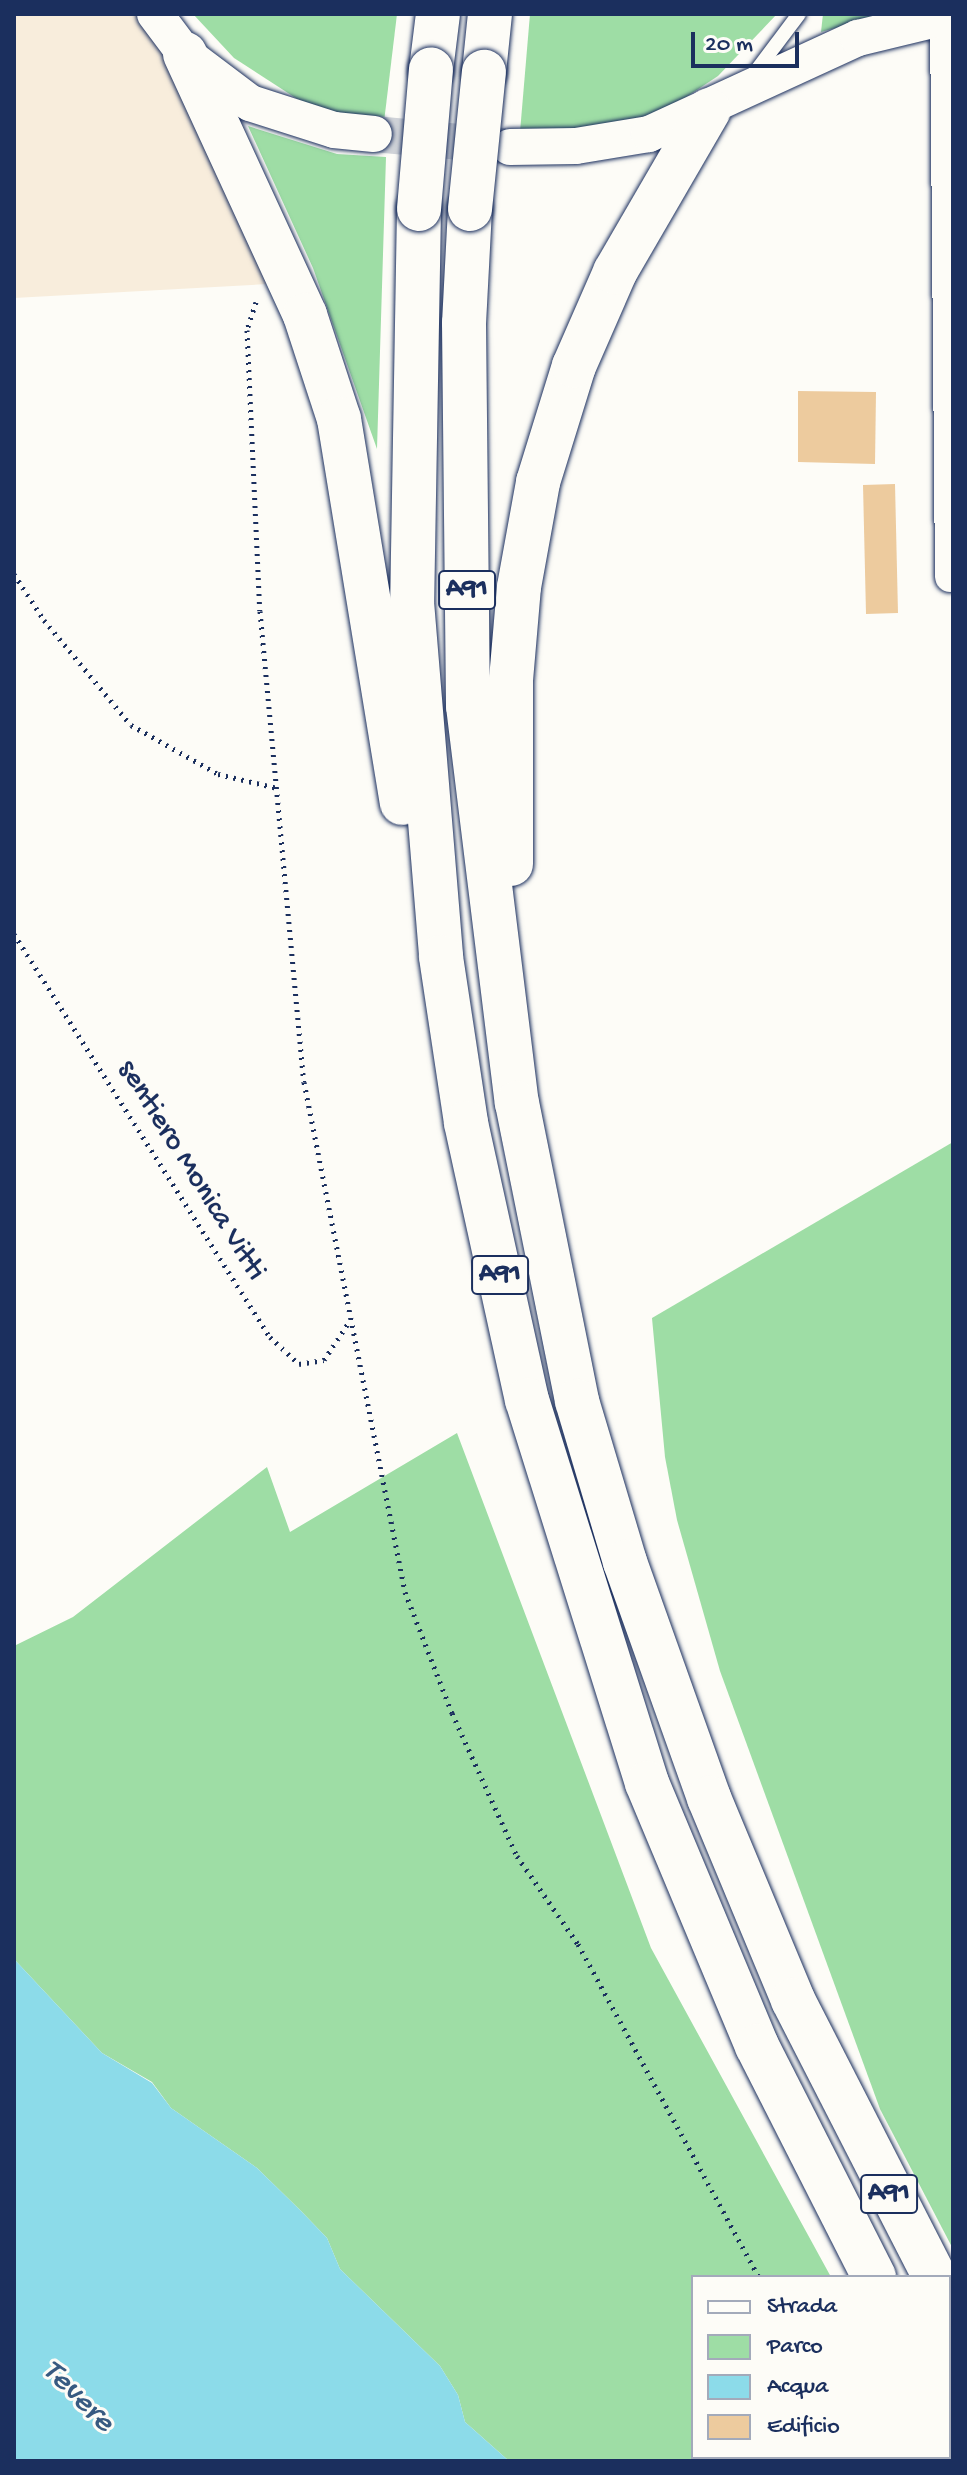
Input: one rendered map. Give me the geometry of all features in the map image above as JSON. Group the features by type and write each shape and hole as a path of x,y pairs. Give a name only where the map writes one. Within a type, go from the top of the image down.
{"highway":[{"name":"A91","path":"438,14 419,209 412,602 441,957 466,1123 527,1400 647,1783 757,2046 873,2275"},
{"name":"A91","path":"490,14 470,209 464,323 468,706 497,969 517,1103 577,1401 625,1562 709,1798 793,2000 934,2275"},
{"path":"185,54 305,315 339,419 415,886 441,957"},
{"path":"497,969 512,889 511,680 519,587 538,482 574,366 615,272 726,99"}],"street":[{"path":"155,14 185,54 250,103 334,130 374,134"},
{"path":"510,147 576,146 649,134 858,38 949,16 950,577"}],"lane":[{"path":"726,99 799,14"}],"path":[{"path":"277,254 247,330 260,611 304,1082 405,1592 452,1713 517,1856 578,1944 758,2275"},
{"path":"14,574 44,620 131,725 218,774 277,788"},
{"name":"sentiero Monica Vitti","path":"14,934 270,1337 299,1364 324,1360 350,1321"}],"shaded area":[{"path":"14,14 148,14 268,284 14,298"}],"green space":[{"path":"193,14 397,14 384,122 308,106 234,58"},
{"path":"530,14 777,14 718,76 665,111 608,127 520,132"},
{"path":"823,14 885,14 821,32"},
{"path":"248,126 337,154 386,157 377,449 313,268"},
{"path":"953,1142 953,2249 880,2109 720,1671 677,1520 665,1457 652,1318"},
{"path":"457,1433 651,1948 830,2275 691,2275 691,2459 937,2461 509,2461 465,2422 458,2395 440,2366 340,2269 327,2238 301,2211 257,2168 171,2108 152,2082 102,2053 14,1959 14,1646 73,1617 267,1467 290,1532"}],"water":[{"name":"Tevere","path":"14,1959 102,2053 152,2083 171,2108 257,2168 301,2211 327,2238 340,2269 440,2366 458,2395 465,2422 509,2461 14,2461"}],"building":[{"path":"798,391 876,392 875,464 798,462"},
{"path":"895,484 898,613 866,614 863,485"}],"tunnel":[{"path":"374,134 504,146"}]}
